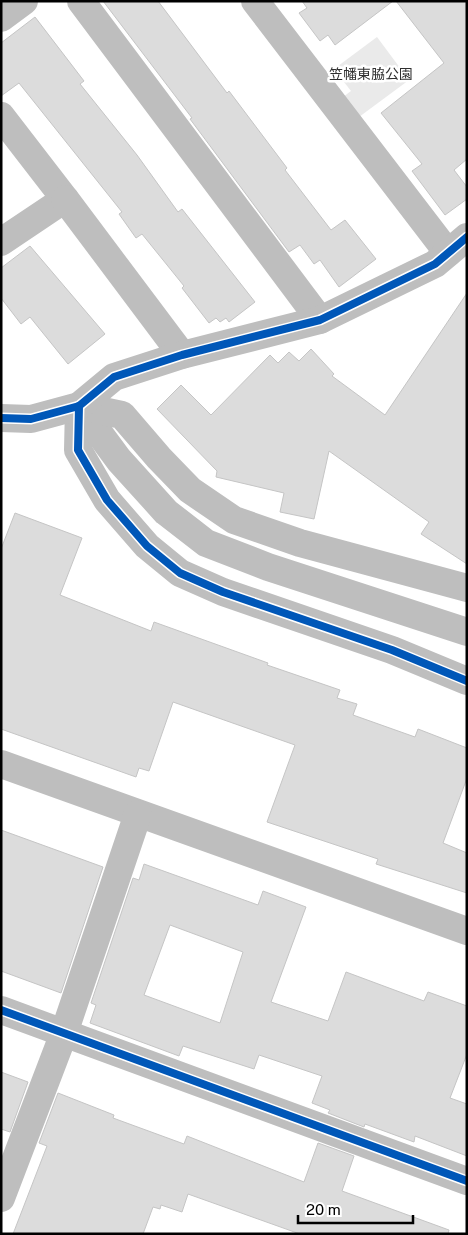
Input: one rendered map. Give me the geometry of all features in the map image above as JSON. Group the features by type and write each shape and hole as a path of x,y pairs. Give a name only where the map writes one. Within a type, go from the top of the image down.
{"street":[{"path":"1,18 24,1"},
{"path":"81,1 320,320"},
{"path":"1,418 31,419 79,406 114,377 182,355 320,320 435,264 457,245 255,1"},
{"path":"1,116 182,355"},
{"path":"1,242 65,199"},
{"path":"79,406 122,415 190,490 234,520 300,543 467,588"},
{"path":"79,406 118,460 166,512 206,543 268,567 467,632"},
{"path":"79,406 78,450 107,500 147,546 180,573 223,592 392,650 467,681"},
{"path":"1,764 467,932"},
{"path":"1,1198 64,1033 138,814"},
{"path":"1,1010 467,1181"}],"green space":[{"name":"笠幡東脇公園","path":"377,37 409,80 359,117 343,97 351,91 334,69"}],"building":[{"path":"103,1 158,1 227,93 229,91 287,168 285,170 331,230 345,220 376,259 339,287 320,260 314,264 300,245 289,252 190,119 192,118"},
{"path":"302,1 393,1 335,45 328,35 320,41 299,13 307,8"},
{"path":"396,1 467,1 467,159 454,170 467,187 467,199 445,215 412,171 422,164 381,113 444,63"},
{"path":"35,17 84,81 80,84 137,155 178,212 182,209 255,302 229,322 226,318 220,322 216,318 209,323 182,288 184,286 142,234 136,238 119,214 122,212 19,83 1,96 1,43"},
{"path":"30,246 105,334 68,364 30,317 21,324 1,298 1,268"},
{"path":"467,293 467,564 421,534 429,522 329,451 314,519 280,512 284,493 216,477 217,471 157,409 181,385 211,415 270,355 278,363 289,352 299,361 311,349 334,374 332,376 385,415"},
{"path":"15,513 82,538 60,595 151,631 154,622 268,663 267,665 340,690 337,698 357,704 353,715 415,737 418,729 467,748 467,778 443,843 467,853 467,893 376,864 378,859 267,822 295,745 173,702 149,771 139,768 136,777 1,729 1,549"},
{"path":"1,830 103,867 61,993 1,971"},
{"path":"144,864 258,905 263,891 306,907 271,1002 328,1021 346,972 424,1001 428,992 467,1006 467,1054 450,1098 467,1104 467,1156 415,1136 414,1142 365,1124 364,1127 328,1113 330,1110 312,1103 322,1076 259,1055 254,1069 183,1046 179,1056 90,1023 96,1005 91,1003 133,878 139,880","holes":["170,925 243,952 220,1023 144,995"]},
{"path":"1,1072 28,1082 10,1132 1,1129"},
{"path":"58,1093 114,1115 113,1118 184,1144 187,1136 304,1182 318,1143 354,1156 342,1191 449,1230 448,1234 300,1234 188,1194 182,1212 161,1205 160,1209 153,1207 143,1234 13,1234 47,1146 39,1143"}],"cycle path":[{"path":"1,418 31,419 79,406 114,377 182,355 320,320 435,264 467,237"},
{"path":"79,406 78,450 107,500 147,546 180,573 223,592 392,650 467,681"},
{"path":"1,1010 467,1181"}]}
